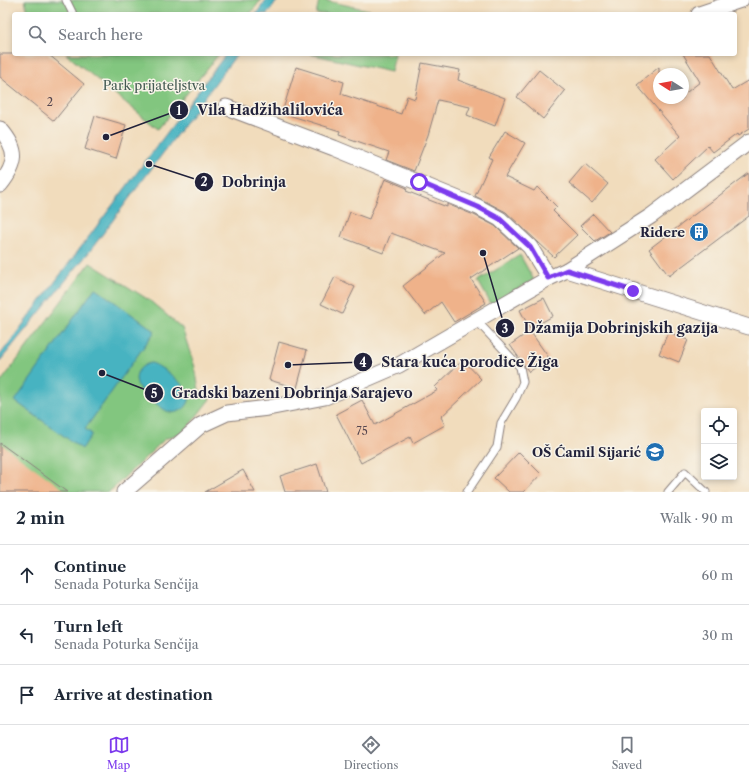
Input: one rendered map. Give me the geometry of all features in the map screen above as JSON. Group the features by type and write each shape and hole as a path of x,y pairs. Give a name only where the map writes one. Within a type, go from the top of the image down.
{"street":[{"path":"705,12 741,0"},
{"path":"226,107 334,148 478,207 500,219 530,247 548,278"},
{"path":"0,129 9,138 13,149 13,161 10,173 0,185"},
{"path":"124,492 201,425 227,413 268,408 325,397 399,365 548,278 567,270 651,216 749,142"},
{"path":"567,270 749,327"}],"lane":[{"path":"66,0 72,12"},
{"path":"467,492 497,447 501,423 516,398 522,382 520,367 476,320"},
{"path":"668,492 685,472 706,492"}],"green space":[{"path":"25,0 261,0 252,12 28,12"},
{"path":"319,0 323,0 378,12 316,12"},
{"name":"Park prijateljstva","path":"68,56 217,56 158,129"},
{"path":"319,56 395,56 391,72"},
{"path":"520,255 534,280 491,304 478,281"},
{"path":"90,263 149,300 182,328 195,367 199,390 210,399 185,431 165,439 109,492 0,492 0,383"}],"water":[{"path":"266,0 278,0 269,12 257,12"},
{"path":"224,56 236,56 90,251 0,361 0,355"},
{"path":"95,288 155,331 85,429 92,434 82,449 15,401"},
{"path":"151,363 160,367 172,376 187,390 189,394 188,402 180,411 171,412 163,409 140,389 136,381 137,373 142,367"}],"building":[{"path":"0,54 12,54 12,56 50,56 84,84 54,121 0,77"},
{"path":"684,56 711,56 732,90 749,80 749,129 738,136 737,134 713,152 708,146 673,179 655,159 680,136 653,104 689,104 689,90 700,82"},
{"path":"422,63 460,70 458,80 505,98 495,126 467,115 470,107 438,100 428,135 414,171 386,160 389,152 339,135 340,131 282,113 296,67 344,82 341,94 401,114 407,96 415,99"},
{"path":"539,70 565,91 543,119 517,97"},
{"path":"653,72 653,104 637,85"},
{"path":"95,116 126,125 116,159 85,149"},
{"path":"505,131 525,143 505,177 534,191 537,187 557,207 553,211 577,235 554,257 506,212 475,196 492,159 489,157"},
{"path":"585,164 608,184 592,203 569,183"},
{"name":"Ridere","path":"749,173 749,216 669,276 649,249"},
{"path":"385,179 407,188 406,191 447,207 447,204 474,215 495,226 518,248 471,279 486,303 454,322 441,302 425,315 403,286 445,253 391,233 383,253 341,237 350,212 369,219"},
{"path":"593,214 610,232 595,241 580,226"},
{"path":"335,277 355,287 342,314 321,304"},
{"path":"544,298 553,316 530,329 520,310"},
{"path":"530,331 549,358 529,372 510,345"},
{"path":"668,332 688,340 679,362 659,354"},
{"path":"279,342 307,350 297,388 269,380"},
{"path":"463,360 481,379 441,417 445,425 413,443 410,437 361,463 336,414 362,400 375,425 438,390 435,387"},
{"path":"0,443 67,492 0,492"},
{"path":"519,452 541,474 524,492 509,492 494,478"},
{"path":"317,464 326,492 285,492 280,476"},
{"path":"243,470 255,492 205,492"}],"place":[{"name":"Vila Hadžihalilovića","path":"106,137"},
{"name":"Dobrinja","path":"149,164"},
{"name":"Ridere","path":"699,232"},
{"name":"Džamija Dobrinjskih gazija","path":"483,253"},
{"name":"Stara kuća porodice Žiga","path":"288,365"},
{"name":"Gradski bazeni Dobrinja Sarajevo","path":"102,373"},
{"name":"OŠ Ćamil Sijarić","path":"655,452"}],"route":[{"path":"419,182 478,207 500,219 530,247 548,278 567,270 633,291"}]}
